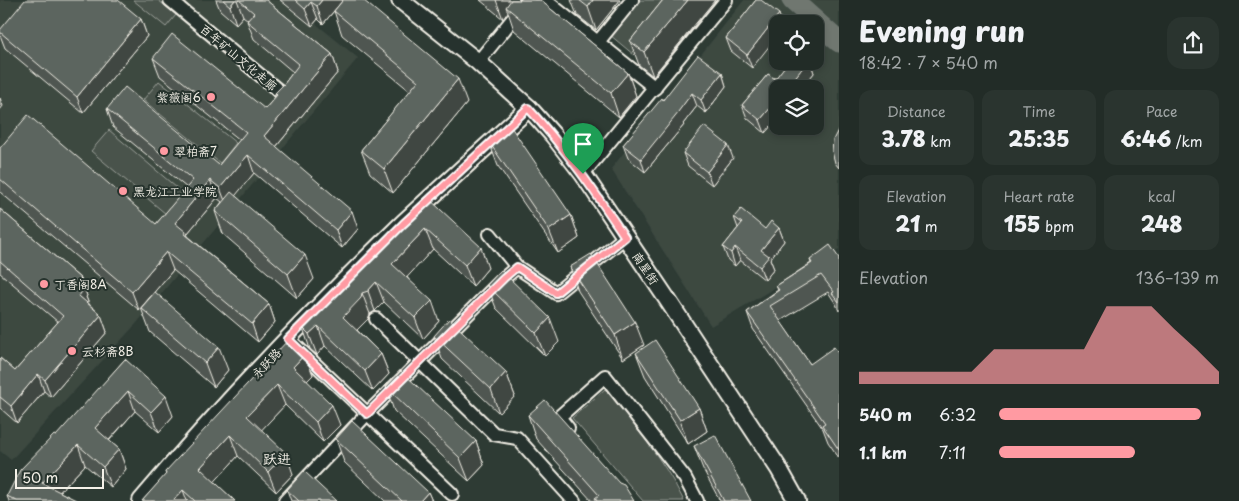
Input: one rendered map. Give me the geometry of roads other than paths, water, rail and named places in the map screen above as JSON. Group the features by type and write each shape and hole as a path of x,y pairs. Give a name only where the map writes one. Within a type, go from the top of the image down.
{"street":[{"name":"百年矿山文化走廊","path":"170,0 285,96"},
{"name":"南星街","path":"400,0 478,62 528,108 553,135 583,174 779,469 797,501"},
{"path":"478,62 528,0"},
{"path":"545,0 655,88"},
{"path":"598,42 632,0"},
{"path":"583,174 726,0"},
{"name":"永跃路","path":"141,501 183,452 288,339 403,224 528,108"},
{"path":"490,234 517,267 556,293 625,237"},
{"path":"286,501 367,414 517,267"},
{"path":"376,319 494,434 517,438 574,501"},
{"path":"288,339 452,494"},
{"path":"578,438 559,417 606,376 686,478 697,501"}],"waterway":[{"path":"792,0 839,42"}],"place":[{"name":"紫薇阁6","path":"211,97"},
{"name":"翠柏斋7","path":"164,151"},
{"name":"黑龙江工业学院","path":"123,191"},
{"name":"丁香阁8A","path":"44,284"},
{"name":"云杉斋8B","path":"72,351"}],"district":[{"name":"跃进","path":"277,458"}]}
